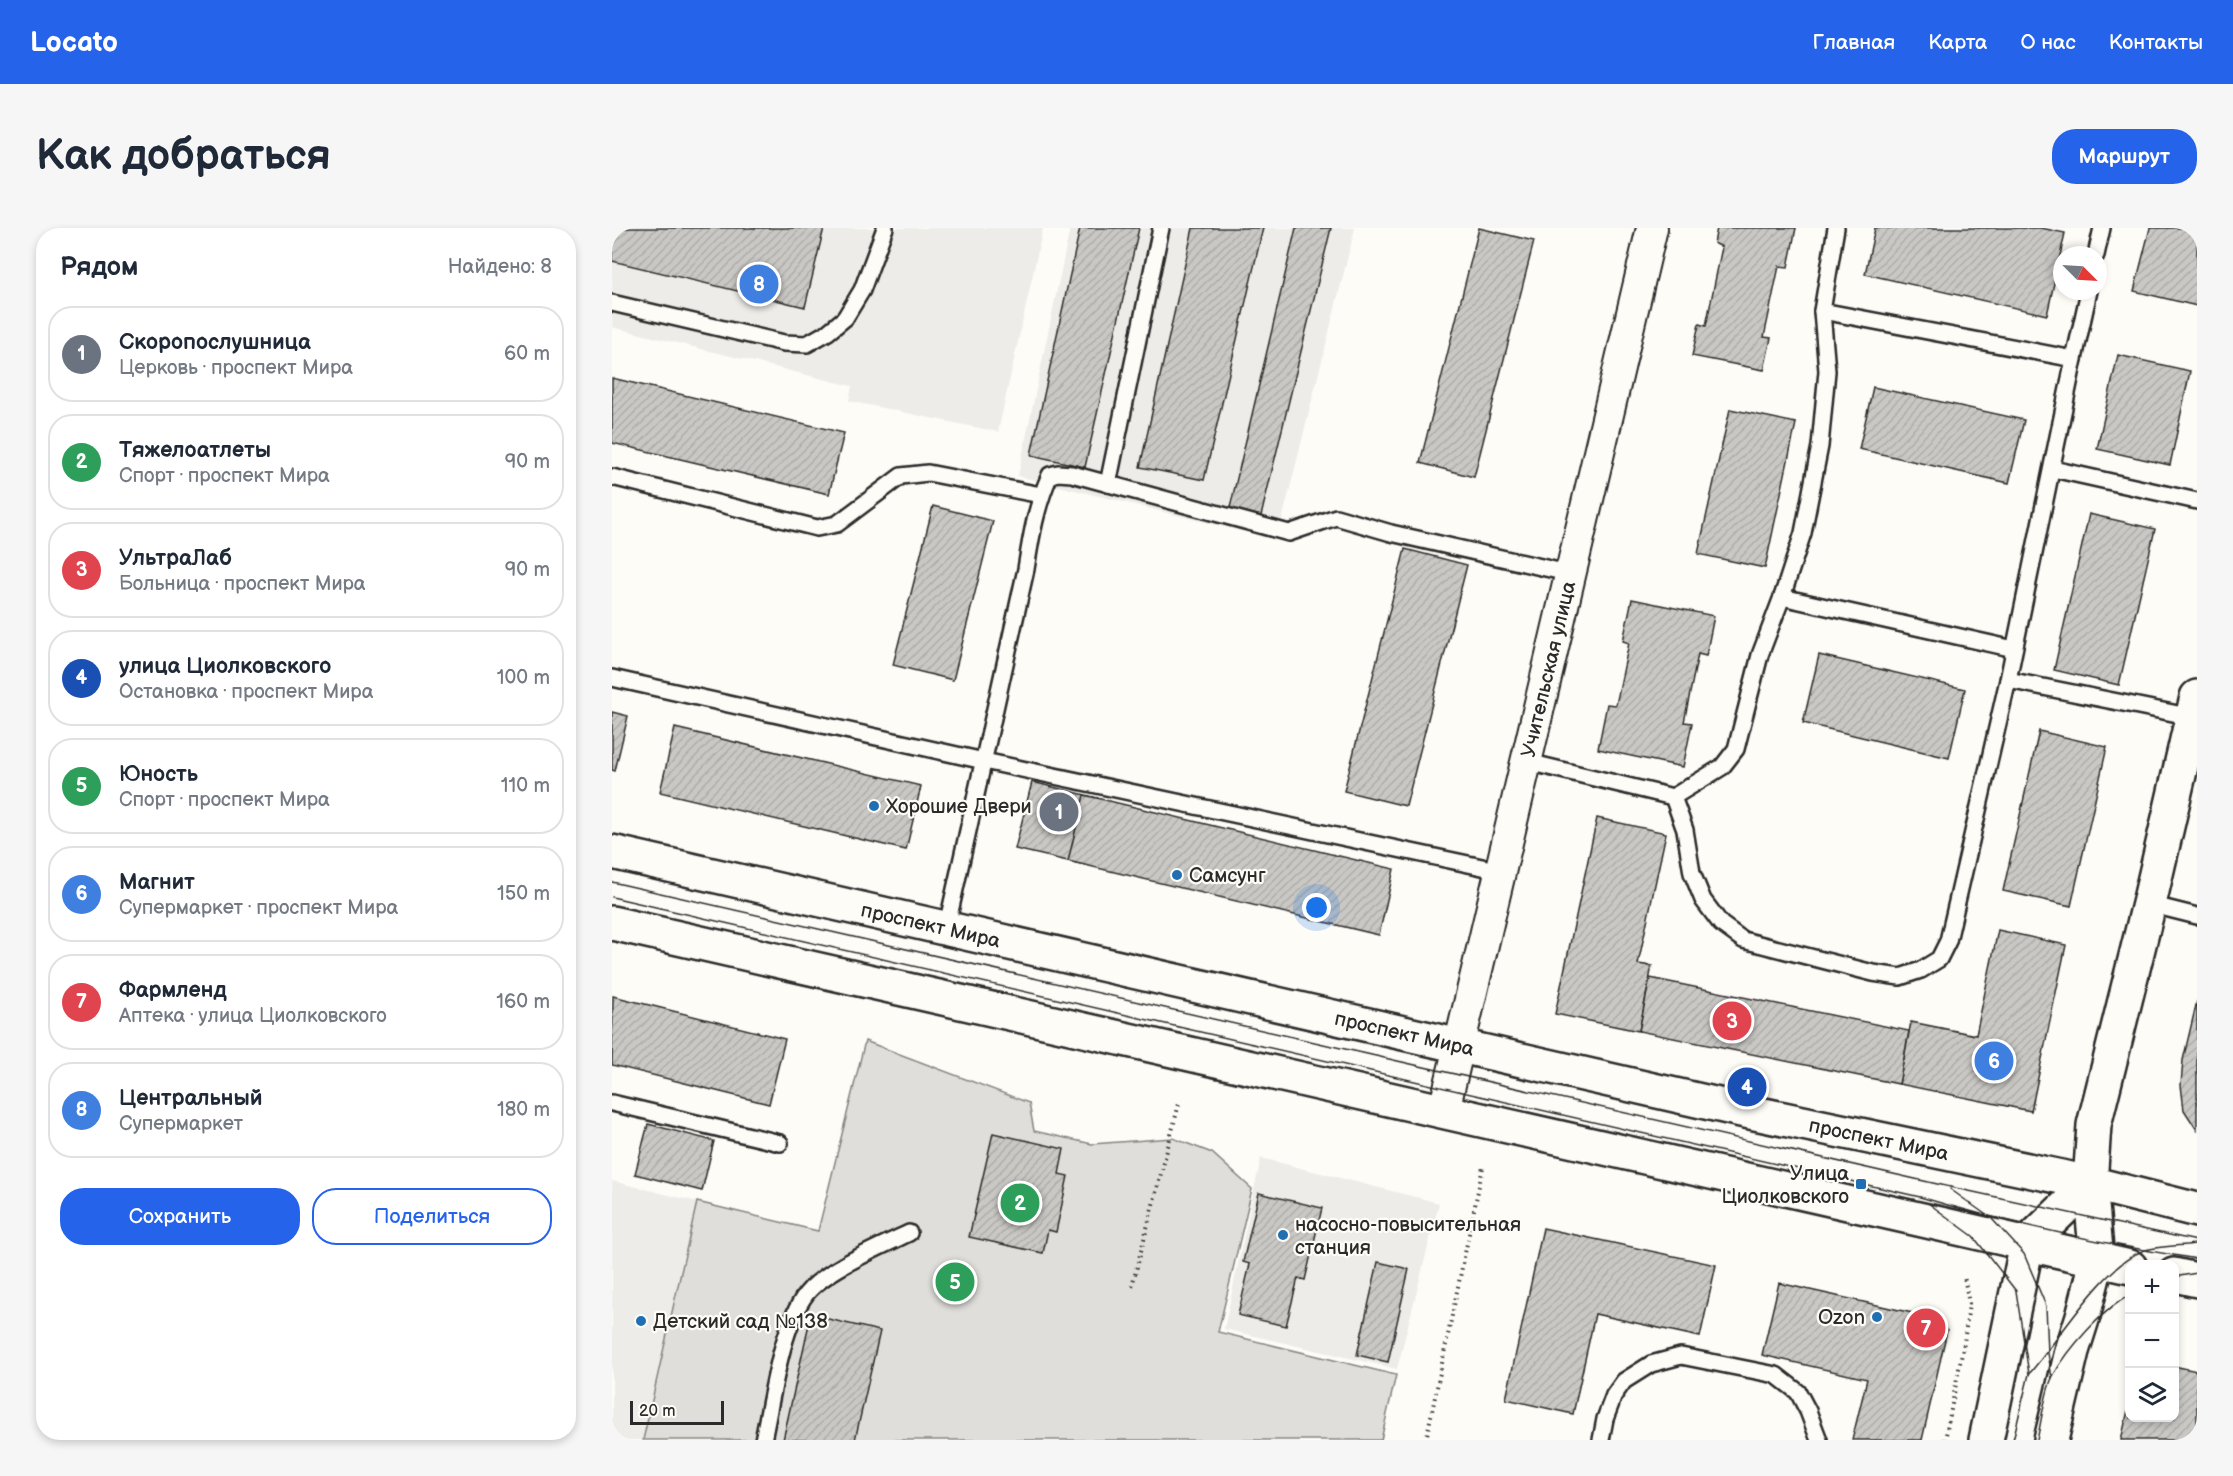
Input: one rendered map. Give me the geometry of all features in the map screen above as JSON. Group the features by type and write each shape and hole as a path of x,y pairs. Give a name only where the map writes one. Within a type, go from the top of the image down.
{"main road":[{"path":"2051,1440 2072,1351 2097,1261 2090,1183 2094,1125 2195,707"},
{"name":"проспект Мира","path":"612,852 1745,1111 2090,1183 2197,1210"},
{"path":"612,923 2125,1266"},
{"path":"1986,1440 2027,1244 2090,1183"},
{"path":"2179,1276 2197,1280"}],"street":[{"name":"Учительская улица","path":"1444,1110 1653,228"}],"lane":[{"path":"612,303 784,343 807,344 828,333 845,318 862,290 885,228"},
{"path":"1108,484 1161,228"},
{"path":"1527,762 1673,797 1722,767 1736,749 1760,655 1803,533 1820,446 1827,371 1822,311 1836,228"},
{"path":"2098,246 2102,228"},
{"path":"1673,797 1686,830 1692,873 1703,900 1721,924 1743,940 1873,973 1900,976 1921,970 1939,959 1948,940 2008,680 2087,300"},
{"path":"1822,311 2074,359"},
{"path":"2053,469 2197,501"},
{"path":"612,477 817,528 837,524 901,476 928,473 1041,495"},
{"path":"946,930 1041,495 1050,476 1058,473 1108,484 1289,533 1336,517 1391,533 1572,574"},
{"path":"1782,597 2014,649"},
{"path":"612,678 984,761 1501,871"},
{"path":"2008,680 2195,707"},
{"path":"2149,904 2197,916"},
{"path":"612,1103 780,1143"},
{"path":"763,1440 784,1348 793,1319 806,1294 841,1268 909,1233"},
{"path":"1601,1440 1605,1419 1614,1395 1624,1381 1651,1364 1681,1356 1776,1375 1798,1392 1819,1440"}],"path":[{"path":"1132,1286 1180,1100"},
{"path":"1426,1440 1483,1167"},
{"path":"1945,1440 1964,1343 1969,1304 1964,1276"}],"shaded area":[{"path":"612,228 1043,228 998,432 849,401 852,386 612,327"},
{"path":"1070,228 1355,228 1277,540 1018,476"},
{"path":"865,1041 1029,1103 1034,1131 1092,1144 1173,1138 1212,1153 1252,1189 1218,1332 1396,1375 1381,1440 643,1440 697,1202 818,1231"},
{"path":"1261,1158 1439,1203 1397,1369 1224,1329"},
{"name":"Детский сад №138","path":"612,1181 697,1202 643,1440 612,1440"}],"building":[{"path":"612,228 824,228 805,307 612,261"},
{"path":"1080,228 1139,228 1085,467 1031,455"},
{"path":"1193,228 1263,228 1204,480 1140,467"},
{"path":"1296,228 1331,228 1261,516 1230,508"},
{"path":"1479,228 1534,241 1474,477 1420,463"},
{"path":"1717,228 1796,228 1788,267 1779,266 1764,337 1771,338 1764,370 1692,356 1699,324 1706,326 1722,247 1714,243"},
{"path":"1875,228 2041,228 2065,233 2062,246 2053,246 2053,288 2047,315 1865,274"},
{"path":"2150,228 2197,228 2197,306 2134,291"},
{"path":"2118,355 2190,371 2170,465 2097,449"},
{"path":"612,378 844,433 829,494 612,443"},
{"path":"1873,387 2024,420 2009,483 1859,449"},
{"path":"1730,409 1796,423 1765,568 1698,554"},
{"path":"933,506 993,521 953,680 893,665"},
{"path":"2089,514 2155,529 2119,685 2054,670"},
{"path":"1405,549 1467,565 1406,806 1344,791"},
{"path":"1632,599 1714,616 1706,656 1698,654 1684,722 1692,723 1683,767 1598,749 1607,704 1616,705 1629,643 1623,641"},
{"path":"1819,655 1965,689 1949,758 1803,723"},
{"path":"612,712 628,716 615,771 612,770"},
{"path":"675,728 921,786 906,850 660,792"},
{"path":"2039,731 2107,747 2071,906 2003,891"},
{"path":"1032,782 1098,798 1081,864 1015,849"},
{"path":"1084,795 1394,869 1379,935 1068,861"},
{"path":"1597,818 1666,833 1638,964 1652,966 1639,1031 1555,1014"},
{"path":"1998,930 2066,945 2031,1111 1899,1084 1911,1022 1976,1035"},
{"path":"1650,978 1909,1031 1899,1084 1639,1031"},
{"path":"613,996 785,1039 769,1104 612,1065"},
{"path":"2197,1001 2197,1130 2184,1110 2181,1085 2183,1060"},
{"path":"648,1124 714,1141 702,1191 635,1174"},
{"path":"993,1133 1064,1149 1059,1174 1068,1176 1056,1232 1048,1230 1043,1253 969,1237"},
{"name":"насосно-повысительная станция","path":"1259,1193 1322,1208 1305,1280 1298,1278 1286,1326 1238,1315 1250,1264 1243,1262"},
{"path":"1543,1228 1716,1265 1700,1337 1595,1314 1573,1414 1506,1399"},
{"path":"1378,1262 1409,1269 1388,1362 1357,1355"},
{"path":"1779,1283 1939,1319 1947,1331 1922,1440 1852,1440 1867,1379 1762,1355"},
{"path":"811,1315 880,1331 855,1440 783,1440"},
{"path":"2179,1367 2197,1371 2197,1440 2121,1440 2125,1422 2179,1422"}],"tram line":[{"path":"612,882 1946,1186 2197,1241"},
{"path":"612,897 1920,1197 2058,1232 2197,1259"},
{"path":"1950,1189 1992,1219 2024,1254 2046,1306 2048,1353 2052,1378"},
{"path":"1928,1203 1973,1236 2016,1291 2029,1374 2013,1440"},
{"path":"2029,1374 2083,1304 2114,1270 2145,1250 2196,1244"},
{"path":"2179,1276 2197,1273"},
{"path":"2037,1440 2048,1390 2059,1365 2097,1320 2125,1298"}],"place":[{"name":"Центральный","path":"759,284"},
{"name":"Хорошие Двери","path":"874,806"},
{"name":"Скоропослушница","path":"1059,812"},
{"name":"Самсунг","path":"1177,875"},
{"name":"УльтраЛаб","path":"1732,1021"},
{"name":"Магнит","path":"1994,1061"},
{"name":"улица Циолковского","path":"1747,1087"},
{"name":"Улица Циолковского","path":"1861,1184"},
{"name":"Тяжелоатлеты","path":"1020,1203"},
{"name":"насосно-повысительная станция","path":"1283,1235"},
{"name":"Юность","path":"955,1282"},
{"name":"Ozon","path":"1877,1317"},
{"name":"Детский сад №138","path":"641,1321"},
{"name":"Фармленд","path":"1926,1328"}]}
